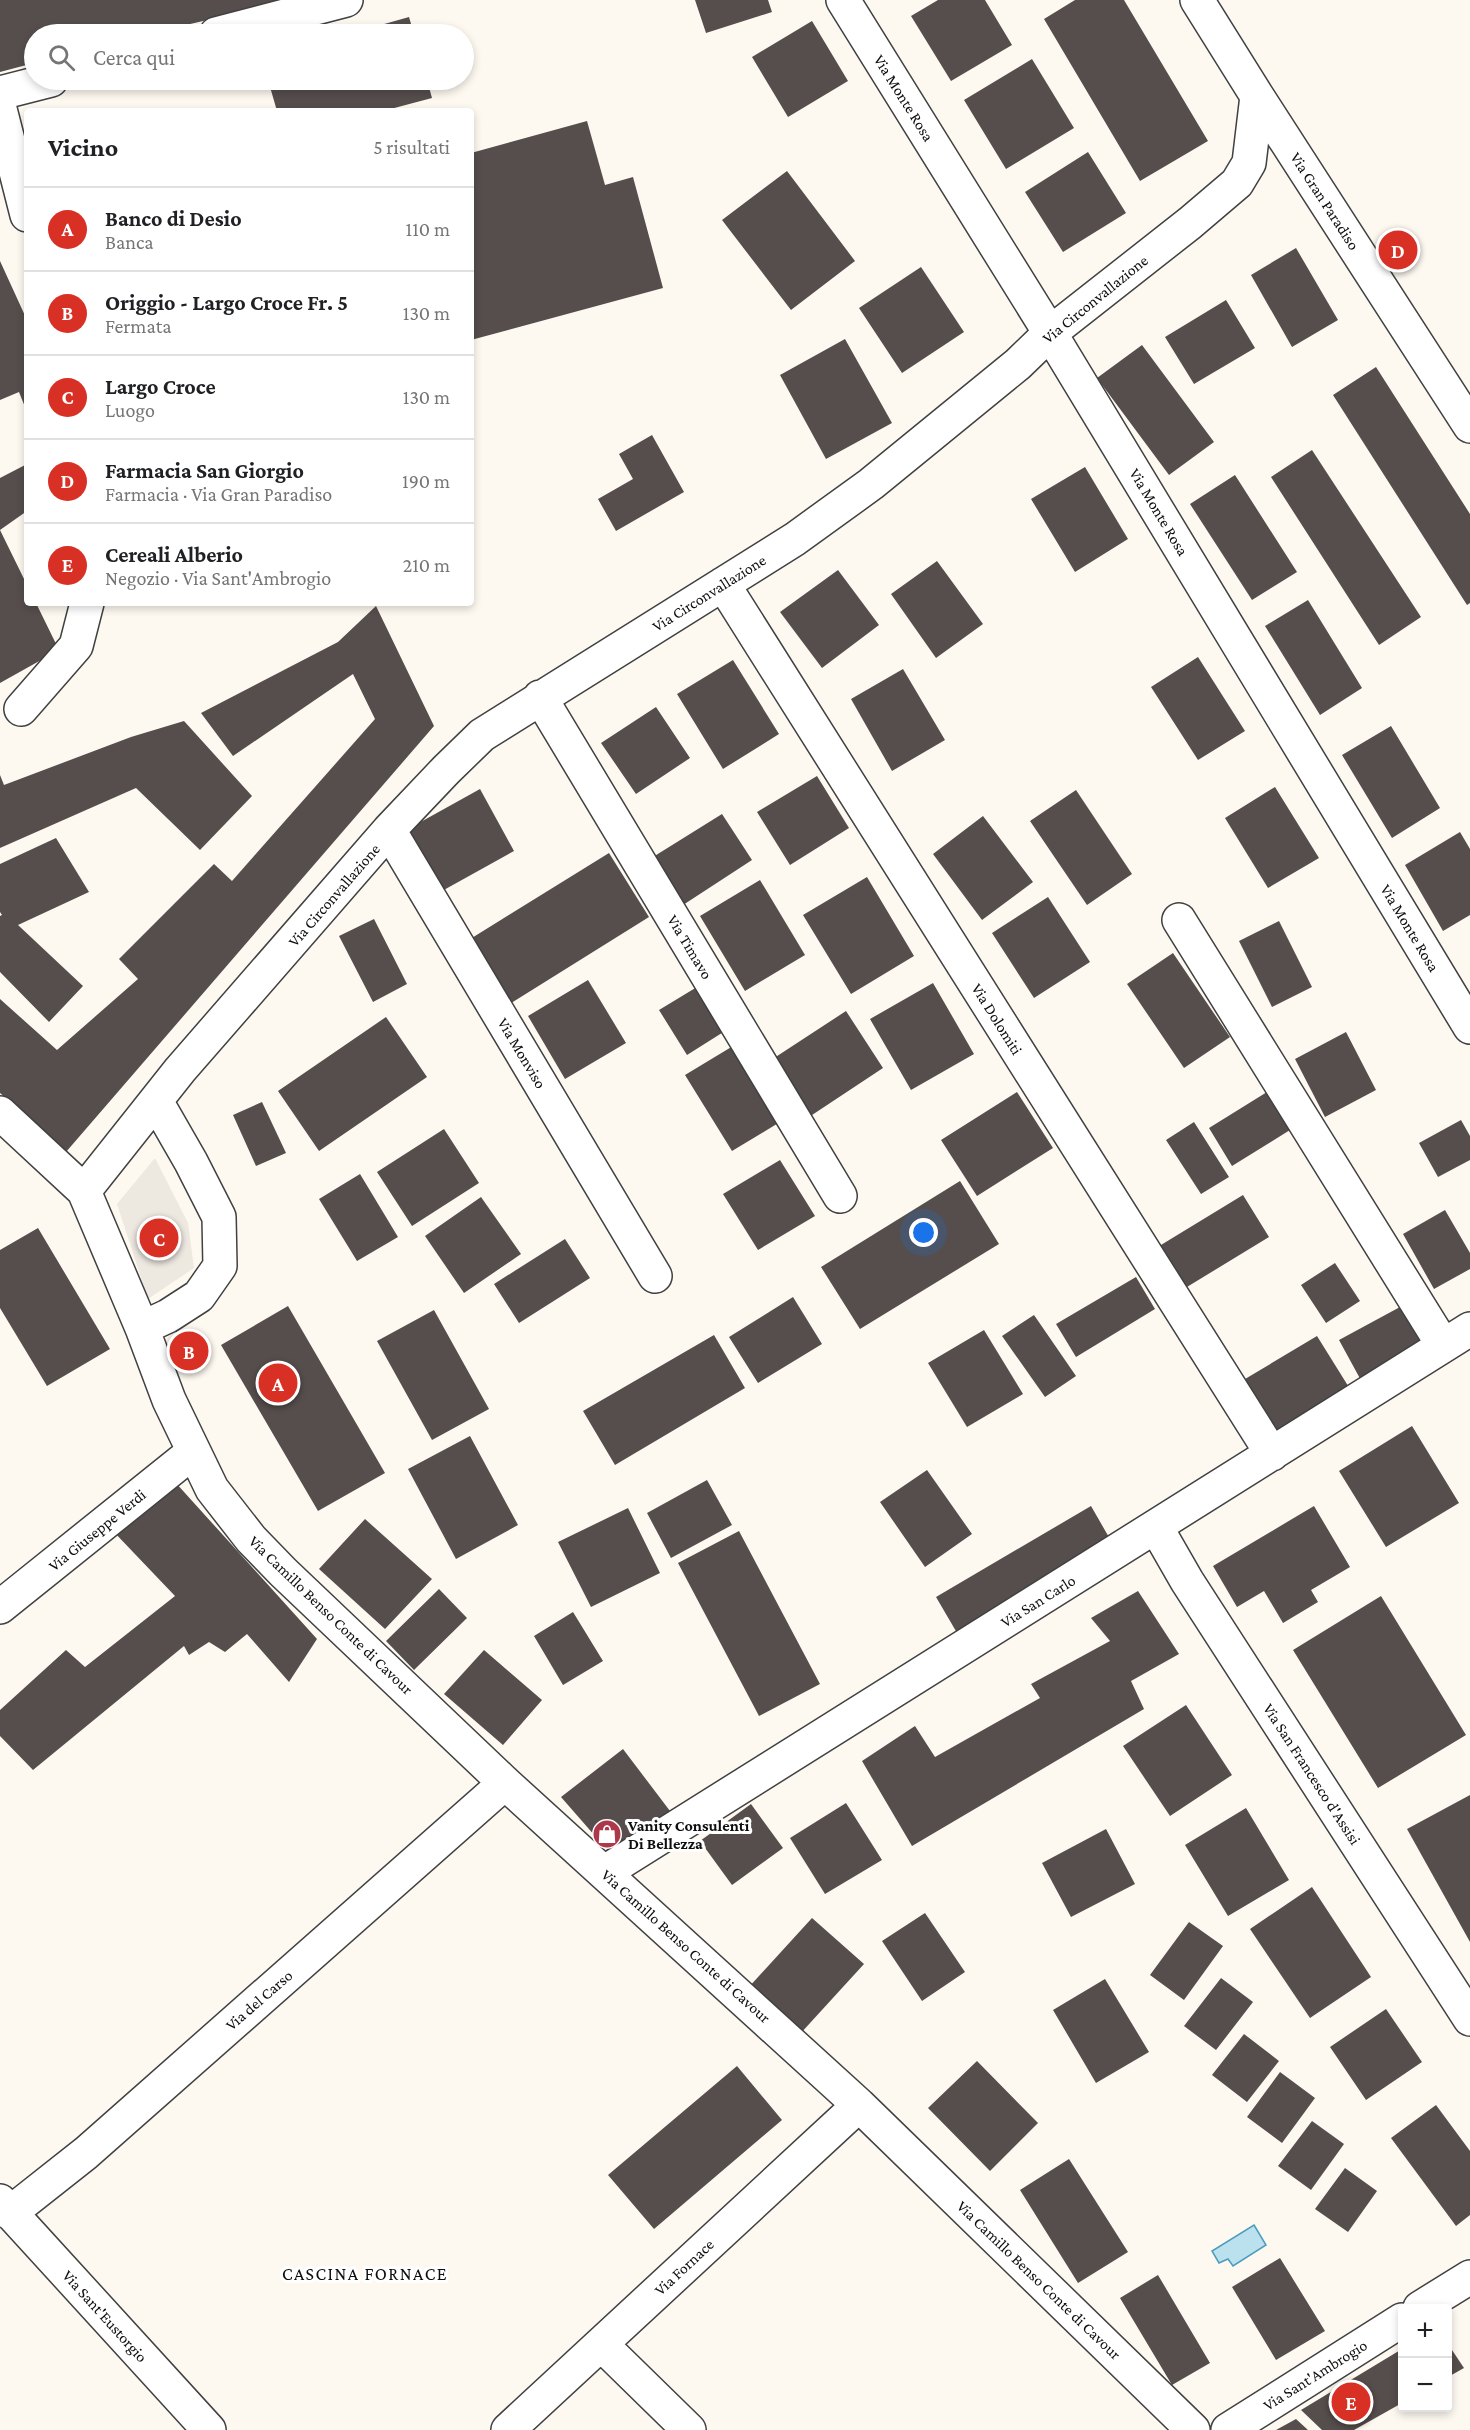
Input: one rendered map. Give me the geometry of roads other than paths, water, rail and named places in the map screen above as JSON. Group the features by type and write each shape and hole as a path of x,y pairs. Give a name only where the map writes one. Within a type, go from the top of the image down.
{"street":[{"name":"Via Monte Rosa","path":"843,0 1050,333 1470,1027"},
{"path":"1197,0 1257,96"},
{"path":"251,24 326,3"},
{"path":"0,93 24,87"},
{"name":"Via Circonvallazione","path":"84,1191 180,1070 389,830 483,735 540,697 795,539 871,484 1018,364 1050,333 1190,223 1237,183 1249,163 1257,96"},
{"name":"Via Gran Paradiso","path":"1257,96 1470,426"},
{"path":"0,109 24,203"},
{"name":"Via Dolomiti","path":"723,584 1272,1454"},
{"path":"21,709 76,646 86,606"},
{"name":"Via Timavo","path":"540,697 840,1196"},
{"name":"Via Monviso","path":"389,830 655,1276"},
{"path":"1179,920 1457,1337"},
{"path":"142,1328 168,1316 199,1296 220,1266 219,1217 156,1101"},
{"path":"0,1113 84,1191"},
{"name":"Via Camillo Benso Conte di Cavour","path":"84,1191 142,1328 169,1400 193,1452 212,1489 251,1539 505,1783 859,2104 1193,2430"},
{"name":"Via San Carlo","path":"605,1872 1457,1337"},
{"name":"Via Giuseppe Verdi","path":"0,1607 193,1452"},
{"name":"Via San Francesco d'Assisi","path":"1156,1527 1187,1581 1470,2019"},
{"name":"Via del Carso","path":"5,2207 86,2153 505,1783"},
{"name":"Via Fornace","path":"508,2430 859,2104"},
{"name":"Via Sant'Eustorgio","path":"5,2207 209,2430"},
{"path":"1426,2304 1470,2277"},
{"name":"Via Sant'Ambrogio","path":"1228,2430 1398,2323"},
{"path":"601,2344 689,2430"}],"water":[{"path":"1254,2225 1266,2245 1233,2266 1228,2259 1219,2263 1212,2251"}],"place":[{"name":"Farmacia San Giorgio","path":"1398,250"},
{"name":"Largo Croce","path":"159,1238"},
{"name":"Origgio - Largo Croce Fr. 5","path":"189,1351"},
{"name":"Banco di Desio","path":"278,1383"},
{"name":"Vanity Consulenti Di Bellezza","path":"607,1834"},
{"name":"Cereali Alberio","path":"1351,2402"}],"district":[{"name":"CASCINA FORNACE","path":"365,2274"}]}
